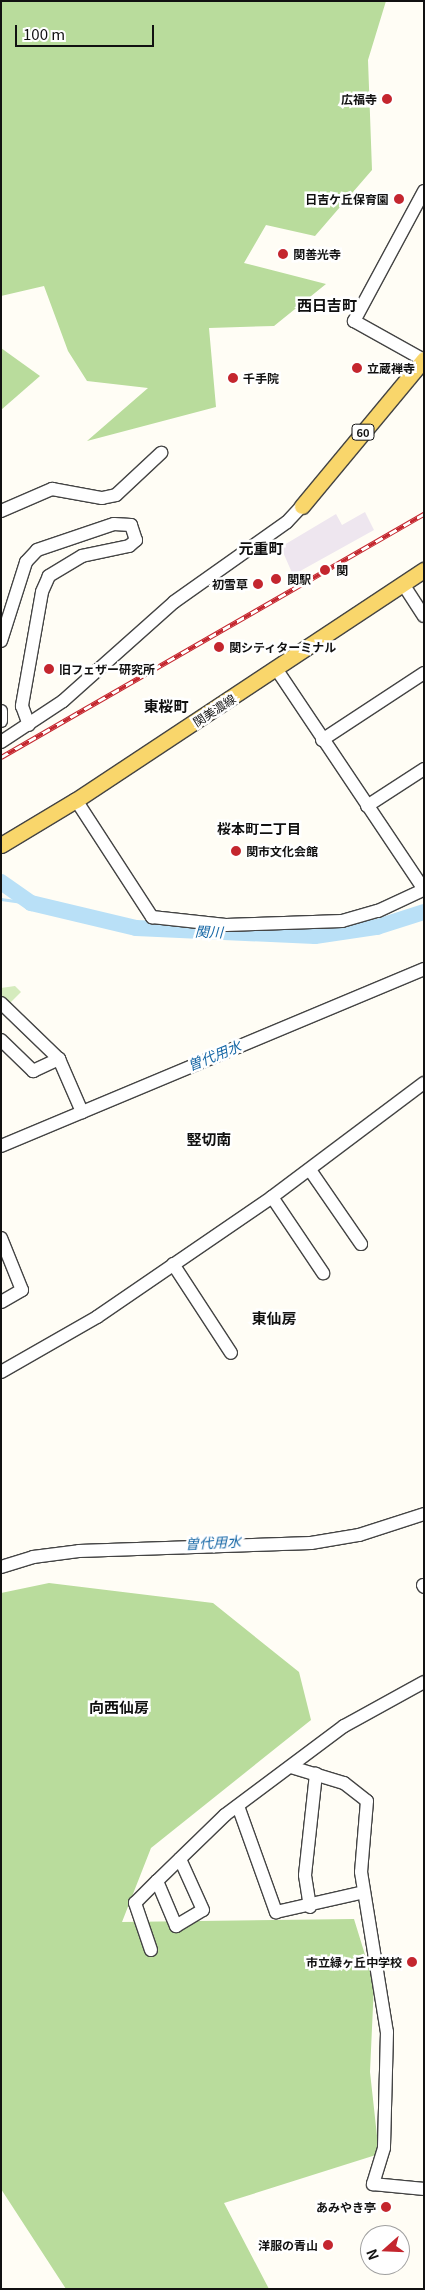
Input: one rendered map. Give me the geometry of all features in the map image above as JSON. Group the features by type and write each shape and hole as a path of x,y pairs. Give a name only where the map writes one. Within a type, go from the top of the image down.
{"main road":[{"name":"60","path":"302,506 424,360"},
{"name":"関美濃線","path":"1,845 76,800 277,670 424,570"}],"street":[{"path":"424,191 354,321 424,360"},
{"path":"1,511 52,489 93,497 116,495 161,453"},
{"path":"1,742 63,701 174,602 287,522 302,506"},
{"path":"1,641 5,618 26,562 37,550 114,524 131,525 136,531 136,540 129,546 82,556 49,576 42,592 22,706 28,725"},
{"path":"403,584 424,616"},
{"path":"76,800 152,917 226,925 342,921 378,911 423,890 277,670"},
{"path":"322,740 424,673"},
{"path":"1,711 1,721"},
{"path":"367,806 424,769"},
{"path":"1,1146 424,969"},
{"path":"1,1003 59,1059 82,1112"},
{"path":"1,1040 33,1071 59,1059"},
{"path":"1,1372 97,1317 172,1264 272,1198 424,1082"},
{"path":"310,1170 361,1244"},
{"path":"272,1198 323,1273"},
{"path":"1,1238 22,1290 1,1302"},
{"path":"172,1264 231,1353"},
{"path":"1,1567 33,1556 79,1551 311,1543 359,1535 424,1514"},
{"path":"151,1950 135,1903 157,1881 238,1806 357,1717 424,1682"},
{"path":"291,1767 344,1783 367,1801 361,1872 387,2032 384,2148 373,2184 424,2189"},
{"path":"310,1907 304,1875 316,1774"},
{"path":"238,1806 276,1912 310,1907 364,1892"},
{"path":"157,1881 176,1926 203,1910 180,1859"}],"shaded area":[{"path":"365,512 374,530 293,575 282,550 284,545 336,514 342,525"}],"green space":[{"path":"1,1 386,1 368,60 372,170 315,236 266,225 244,263 326,284 274,326 209,328 216,407 87,441 148,388 87,381 68,351 44,286 1,296"},
{"path":"1,348 40,376 1,410"},
{"path":"15,986 21,992 7,1006 1,1000 1,988"},
{"path":"49,1583 213,1603 299,1672 311,1720 151,1848 122,1922 354,1919 374,1984 370,2072 379,2154 224,2203 269,2289 66,2289 1,2189 1,1593"}],"waterway":[{"name":"関川","path":"1,882 31,903 136,928 315,936 377,927 424,912"},
{"path":"1,899 31,903"}],"railway":[{"path":"1,757 424,514"}],"place":[{"name":"広福寺","path":"387,99"},
{"name":"日吉ケ丘保育園","path":"399,199"},
{"name":"関善光寺","path":"283,254"},
{"name":"立蔵禅寺","path":"357,368"},
{"name":"千手院","path":"233,378"},
{"name":"関","path":"325,570"},
{"name":"関駅","path":"276,579"},
{"name":"初雪草","path":"258,584"},
{"name":"関シティターミナル","path":"219,647"},
{"name":"旧フェザー研究所","path":"49,669"},
{"name":"関市文化会館","path":"236,851"},
{"name":"市立緑ヶ丘中学校","path":"412,1962"},
{"name":"あみやき亭","path":"386,2207"},
{"name":"洋服の青山","path":"328,2245"}],"district":[{"name":"西日吉町","path":"327,305"},
{"name":"元重町","path":"261,548"},
{"name":"東桜町","path":"166,706"},
{"name":"桜本町二丁目","path":"259,828"},
{"name":"竪切南","path":"209,1139"},
{"name":"東仙房","path":"274,1318"},
{"name":"向西仙房","path":"119,1707"}],"water label":[{"name":"曽代用水","path":"214,1055"},
{"name":"曽代用水","path":"213,1542"}]}
